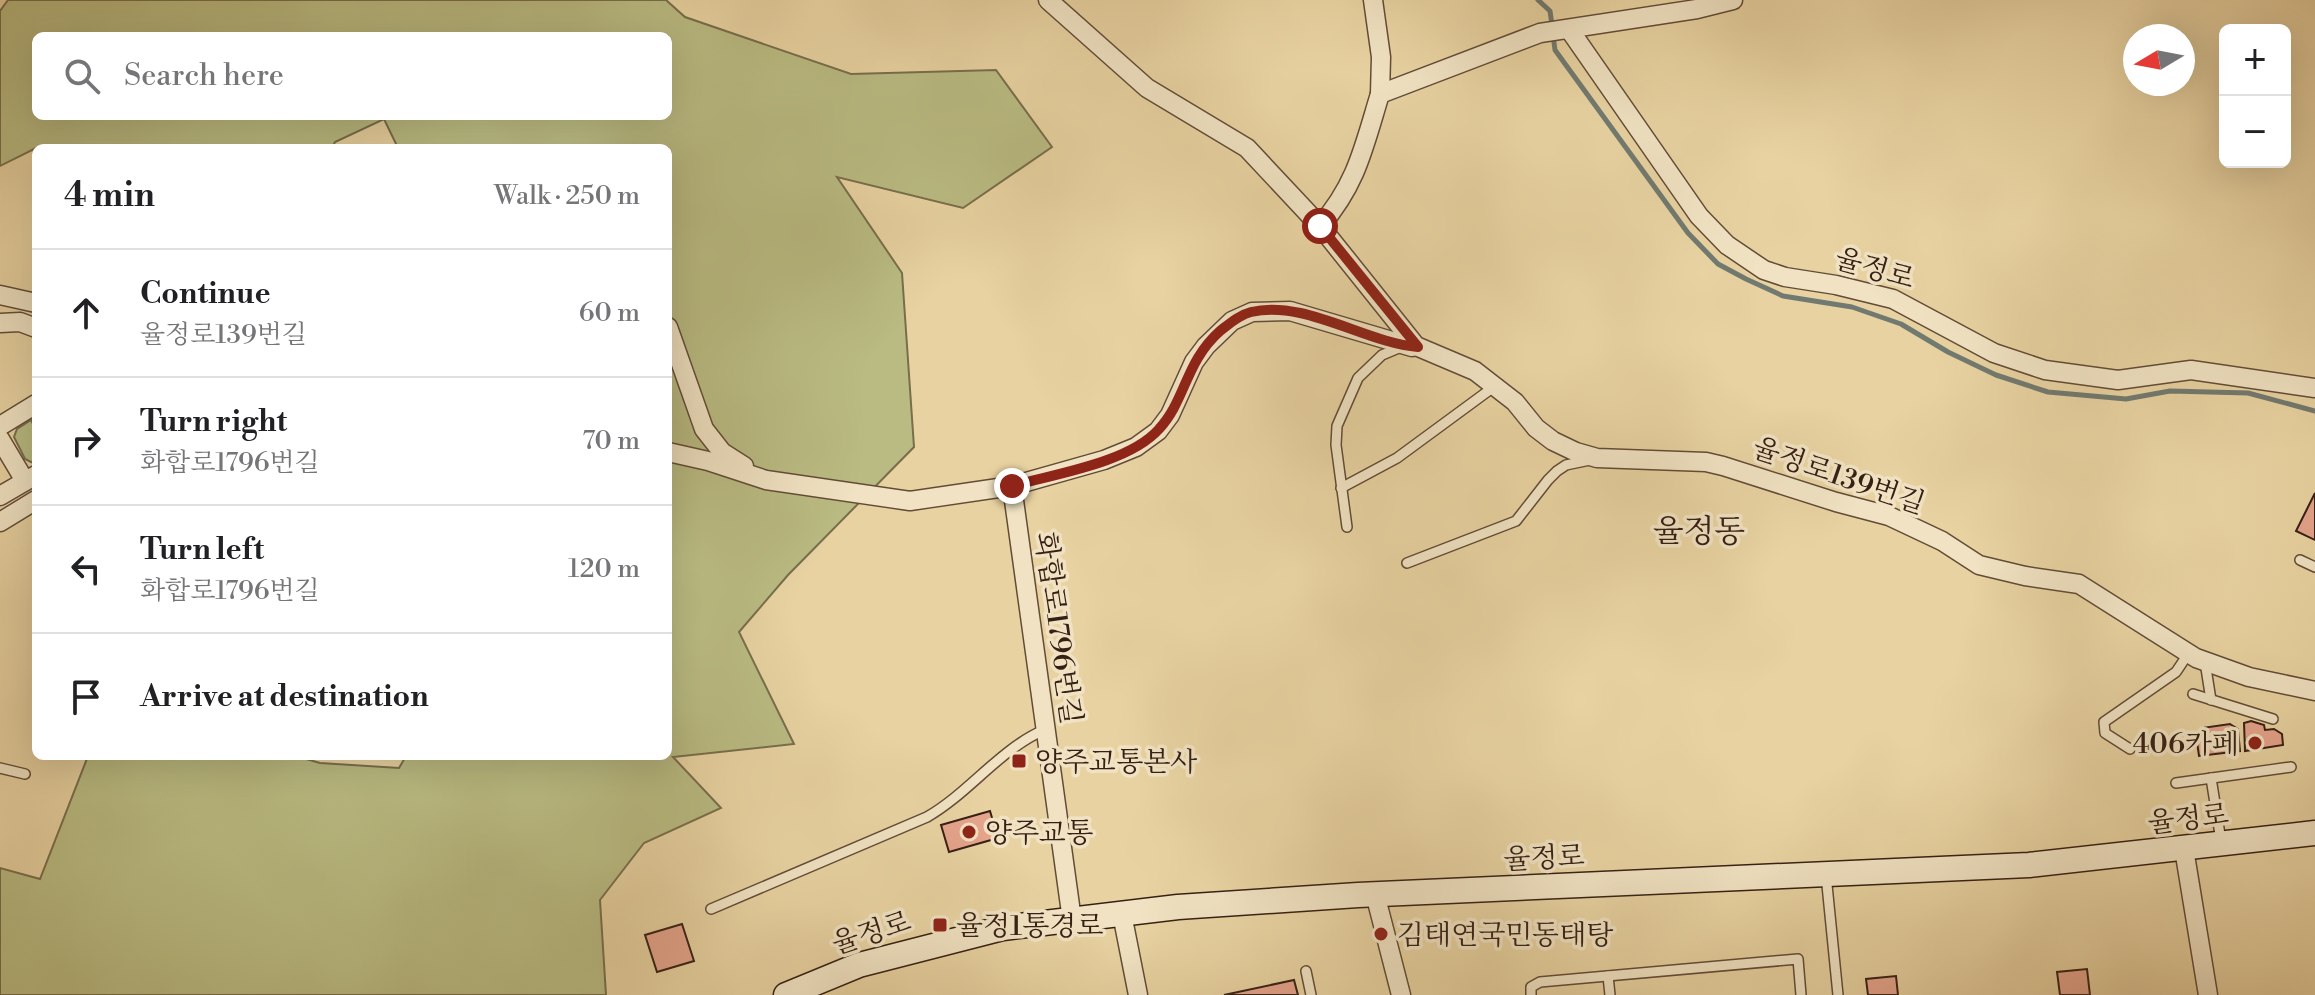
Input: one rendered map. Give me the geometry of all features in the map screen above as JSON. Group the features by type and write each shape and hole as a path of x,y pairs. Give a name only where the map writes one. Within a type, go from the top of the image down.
{"main road":[{"name":"율정로","path":"786,995 859,965 931,944 1003,928 1178,907 1375,894 2029,865 2315,833"}],"street":[{"name":"율정로139번길","path":"1048,0 1147,88 1247,148 1320,226 1415,347 1475,371 1515,402 1536,428 1553,441 1597,458 1706,462 1889,516 1942,541 1979,565 2079,584 2205,662 2249,677 2315,691"},
{"path":"1320,226 1338,205 1355,175 1380,94 1381,57 1373,0"},
{"path":"1380,94 1540,33 1697,9 1733,0"},
{"name":"율정로","path":"1567,30 1699,216 1727,245 1764,270 1893,299 1994,353 2045,370 2118,380 2191,370 2315,388"},
{"path":"0,295 32,302"},
{"path":"672,453 766,480 910,501 1012,486 1104,460 1136,447 1158,431 1170,415 1194,362 1206,346 1232,321 1252,312 1290,311 1415,347"},
{"path":"0,323 20,322 32,326"},
{"path":"672,339 711,441 722,452 766,480"},
{"path":"0,426 32,406"},
{"path":"0,439 31,478 0,496"},
{"name":"화합로1796번길","path":"1012,486 1072,920"},
{"path":"6,518 32,502"},
{"path":"2184,849 2208,995"},
{"path":"1375,894 1401,995"},
{"path":"1122,914 1138,995"}],"lane":[{"path":"1347,527 1335,433 1358,378 1382,355 1399,347 1415,347"},
{"path":"1341,488 1397,458 1495,386"},
{"name":"율정로139번길","path":"1407,563 1516,521 1557,471 1566,465 1597,458"},
{"path":"2300,560 2315,567"},
{"path":"2130,749 2105,733 2104,722 2176,672 2188,654"},
{"path":"2205,662 2211,700"},
{"path":"2193,694 2273,719"},
{"path":"711,909 927,817 950,804 1024,738 1044,730"},
{"path":"2176,783 2291,767"},
{"path":"0,768 25,774"},
{"path":"2211,778 2221,844"},
{"path":"1826,875 1838,995"},
{"path":"1531,995 1531,987 1536,983 1798,959 1801,995"},
{"path":"1306,971 1311,995"},
{"path":"1608,976 1610,995"}],"green space":[{"path":"8,0 666,0 685,17 851,74 996,70 1052,147 963,208 837,177 902,273 914,447 788,575 739,632 794,744 673,757 721,808 644,843 600,900 606,995 0,995 0,868 40,879 86,760 310,760 399,768 404,760 672,760 672,144 396,144 384,120 672,120 672,32 32,32 32,120 382,120 334,144 32,144 32,150 0,166 0,11"},
{"path":"31,420 32,462 25,459 14,437 17,429"}],"building":[{"path":"2315,493 2315,540 2296,531"},
{"path":"2251,721 2264,725 2265,730 2274,729 2282,734 2283,745 2245,751 2244,723"},
{"path":"2230,724 2238,729 2240,751 2199,756 2197,742 2204,741 2202,728"},
{"name":"양주교통","path":"990,811 998,838 949,852 941,825"},
{"path":"682,924 694,961 657,972 645,935"},
{"path":"2087,969 2090,995 2060,995 2057,972"},
{"path":"1896,976 1898,995 1868,995 1866,979"},
{"path":"1294,980 1298,995 1224,995"}],"waterway":[{"path":"1538,0 1550,11 1552,25"},
{"path":"1553,35 1555,50 1688,233 1718,264 1746,279 1783,296 1852,307 1901,324 1948,352 1996,375 2048,392 2126,399 2170,391 2248,393 2315,411"}],"place":[{"name":"406카페","path":"2255,743"},
{"name":"양주교통본사","path":"1019,761"},
{"name":"양주교통","path":"969,832"},
{"name":"율정1통경로","path":"940,925"},
{"name":"김태연국민동태탕","path":"1381,934"}],"district":[{"name":"율정동","path":"1699,531"}],"route":[{"path":"1012,486 1104,460 1136,447 1158,431 1170,415 1194,362 1206,346 1232,321 1252,312 1290,311 1418,347 1320,226"}]}
